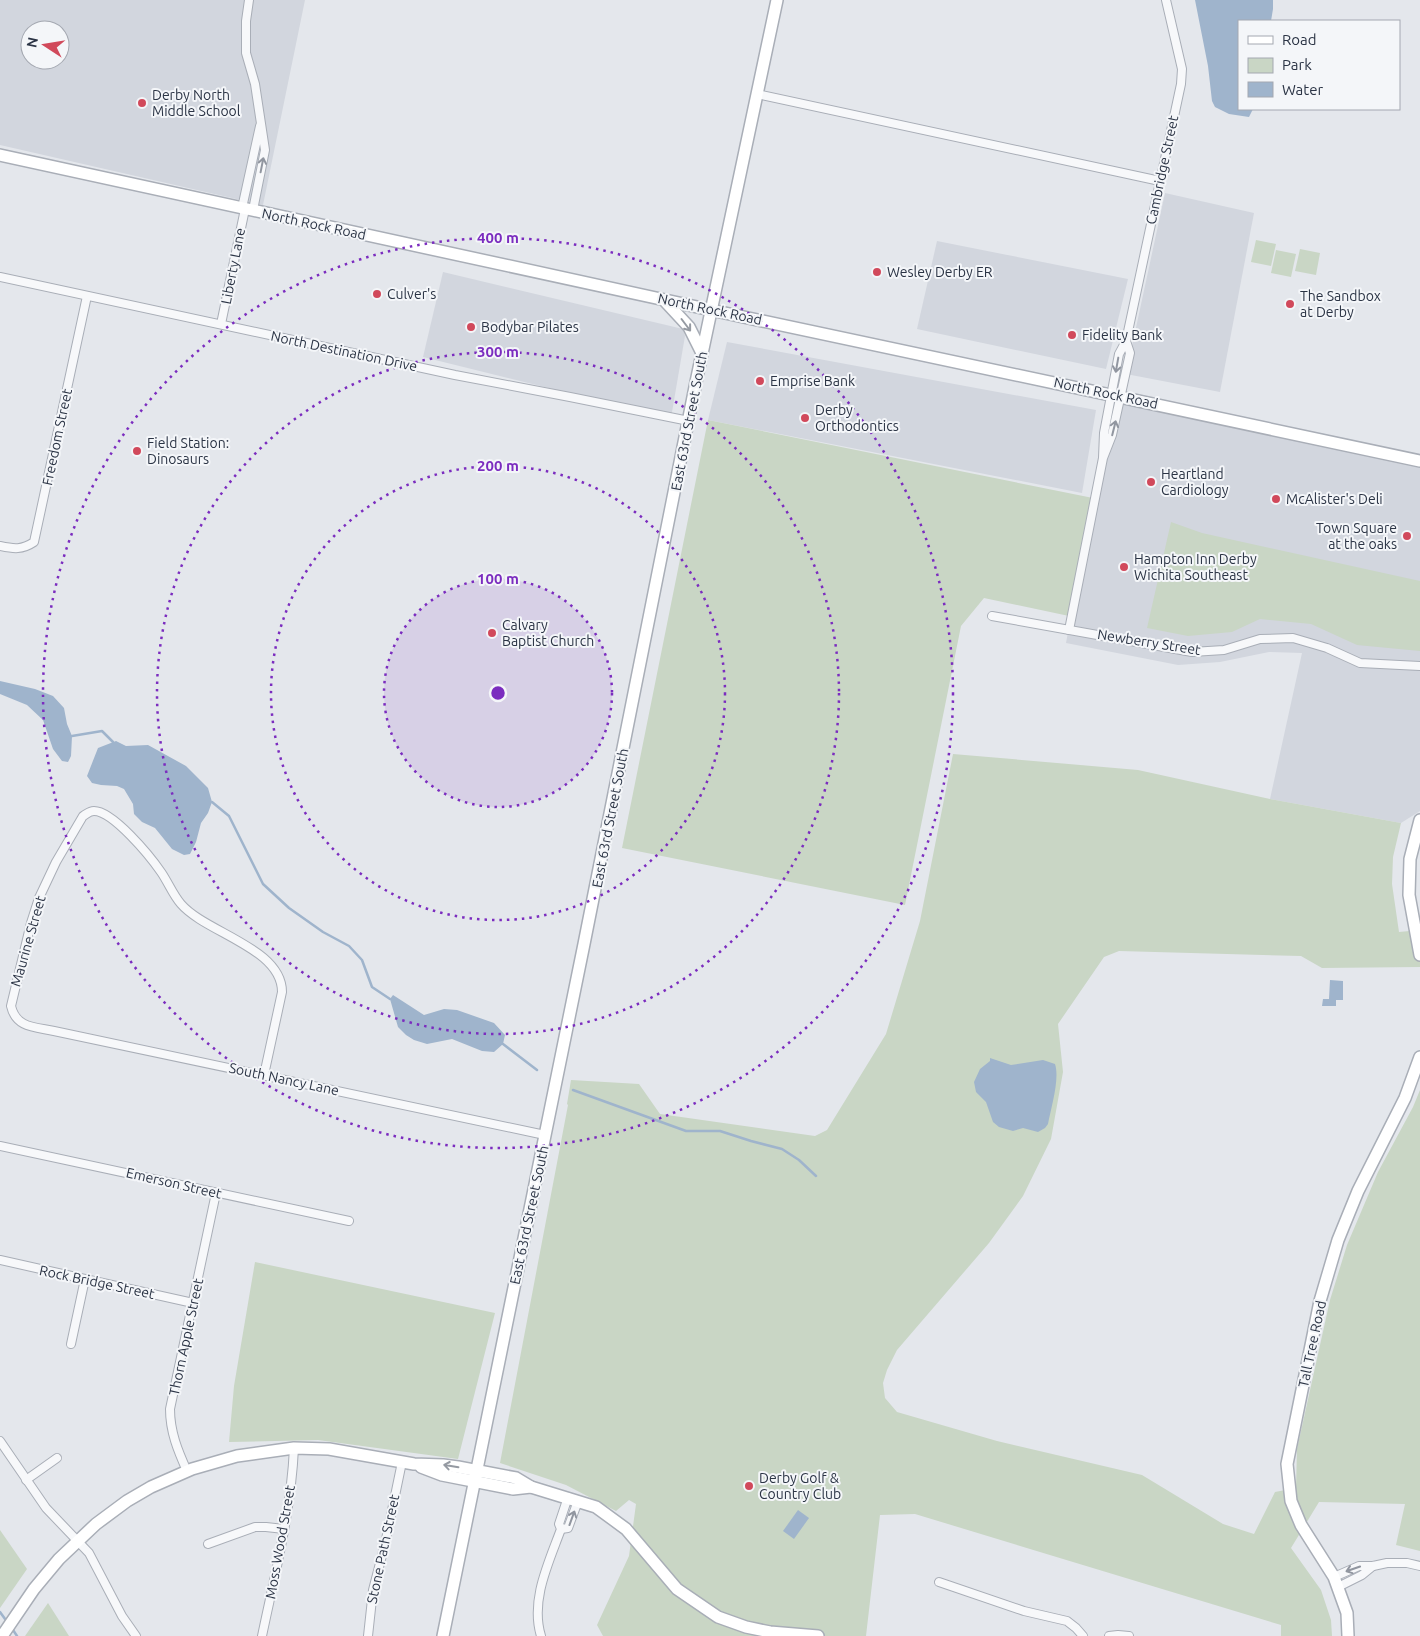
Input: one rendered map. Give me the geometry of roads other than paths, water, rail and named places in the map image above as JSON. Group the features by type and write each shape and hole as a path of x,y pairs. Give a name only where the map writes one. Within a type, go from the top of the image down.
{"main road":[{"name":"East 63rd Street South","path":"442,1636 702,353 777,0"},
{"name":"North Rock Road","path":"0,155 664,300 1420,461"},
{"path":"664,300 689,327 702,353"},
{"path":"1420,820 1409,895 1420,955"},
{"name":"Tall Tree Road","path":"1348,1636 1347,1613 1336,1582 1301,1524 1291,1501 1287,1464 1320,1301 1338,1240 1358,1190 1405,1098 1420,1056"},
{"path":"2,1636 34,1589 59,1559 77,1541 127,1501 151,1487 187,1471 237,1456 294,1448 355,1452 408,1463 442,1475 475,1476 513,1489 531,1487 596,1507 626,1528 678,1589 718,1617 746,1627 770,1632 818,1636"}],"street":[{"name":"Liberty Lane","path":"221,324 247,209 261,120 255,84 246,53 246,21 249,0"},
{"name":"Cambridge Street","path":"1069,630 1103,458 1104,432 1117,395 1119,354 1126,341 1181,84 1182,69 1166,0"},
{"path":"757,94 1160,181"},
{"name":"North Destination Drive","path":"0,277 455,375 689,421"},
{"name":"Freedom Street","path":"0,546 17,549 27,547 34,542 87,296"},
{"name":"Newberry Street","path":"992,616 1192,652 1224,650 1260,640 1293,638 1327,648 1360,663 1420,666"},
{"name":"Maurine Street","path":"22,1023 15,1017 11,1009 12,999 34,914 52,869 83,816 93,811 104,814 137,842 161,872 177,899 189,912 261,956 276,971 280,978 282,992 264,1075"},
{"name":"South Nancy Lane","path":"22,1023 545,1135"},
{"name":"Emerson Street","path":"0,1146 349,1221"},
{"name":"Thorn Apple Street","path":"187,1471 170,1426 170,1410 216,1193"},
{"name":"Rock Bridge Street","path":"0,1260 193,1303"},
{"path":"71,1344 85,1279"},
{"path":"0,1442 55,1519 94,1560 122,1616 136,1636"},
{"name":"Moss Wood Street","path":"262,1636 284,1529 292,1477 294,1448"},
{"path":"26,1480 58,1458"},
{"name":"Stone Path Street","path":"368,1636 372,1590 408,1463"},
{"path":"540,1636 538,1614 541,1588 561,1529 569,1527 573,1499"},
{"path":"208,1544 255,1527 284,1529"},
{"path":"1336,1582 1362,1575 1373,1566 1387,1563 1420,1566"},
{"path":"939,1582 1024,1611 1067,1621 1083,1636"},
{"path":"1109,1636 1129,1636"}],"water":[{"path":"1195,0 1273,0 1271,20 1238,20 1238,110 1252,110 1249,117 1229,114 1215,107 1212,101 1208,66"},
{"path":"0,681 35,689 53,696 64,708 67,724 72,736 71,756 68,762 62,761 53,749 43,720 27,705 0,694"},
{"path":"116,741 126,746 148,745 186,766 208,788 212,802 208,813 201,823 196,842 190,854 184,855 172,849 155,828 142,822 134,814 133,804 124,789 117,786 92,783 87,776 98,748"},
{"path":"1330,980 1343,981 1343,1000 1336,1000 1336,1006 1322,1006 1323,999 1329,999"},
{"path":"393,995 424,1015 444,1009 457,1010 494,1023 505,1035 503,1044 494,1052 482,1051 452,1039 427,1044 414,1040 398,1027 390,999"},
{"path":"990,1058 1011,1065 1043,1060 1055,1064 1054,1094 1048,1124 1045,1128 1038,1132 1023,1128 1013,1131 999,1127 993,1122 986,1102 976,1092 974,1082 980,1069 990,1061"},
{"path":"798,1510 809,1518 794,1539 783,1531"}],"waterway":[{"path":"72,736 102,731 113,742"},
{"path":"212,802 229,816 263,884 289,908 323,932 349,946 362,960 372,987 390,999"},
{"path":"503,1044 537,1070"},
{"path":"573,1090 686,1131 720,1131 782,1149 799,1160 816,1176"},
{"path":"0,1612 8,1623"},
{"path":"11,1627 17,1636"}],"place":[{"name":"Derby North Middle School","path":"142,103"},
{"name":"Wesley Derby ER","path":"877,272"},
{"name":"Culver's","path":"377,294"},
{"name":"The Sandbox at Derby","path":"1290,304"},
{"name":"Bodybar Pilates","path":"471,327"},
{"name":"Fidelity Bank","path":"1072,335"},
{"name":"Emprise Bank","path":"760,381"},
{"name":"Derby Orthodontics","path":"805,418"},
{"name":"Field Station: Dinosaurs","path":"137,451"},
{"name":"Heartland Cardiology","path":"1151,482"},
{"name":"McAlister's Deli","path":"1276,499"},
{"name":"Town Square at the oaks","path":"1407,536"},
{"name":"Hampton Inn Derby Wichita Southeast","path":"1124,567"},
{"name":"Calvary Baptist Church","path":"492,633"},
{"name":"Derby Golf & Country Club","path":"749,1486"}]}
